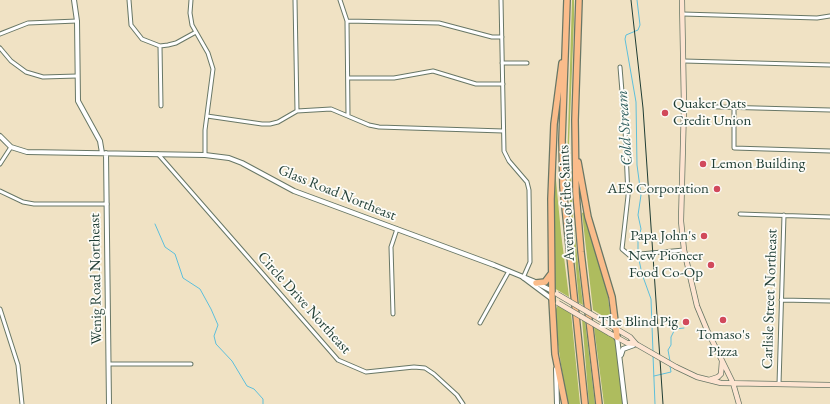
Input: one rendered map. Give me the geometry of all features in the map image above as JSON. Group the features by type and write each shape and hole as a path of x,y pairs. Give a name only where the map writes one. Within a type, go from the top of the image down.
{"highway":[{"name":"Avenue of the Saints","path":"567,0 562,140 563,186 585,404"},
{"name":"Avenue of the Saints","path":"580,0 575,138 577,217 599,404"},
{"path":"565,51 557,94 552,154 552,272 554,293 552,299 555,354 565,404"},
{"path":"575,138 584,200 608,284 617,337"},
{"path":"536,282 547,280 552,272"}],"main road":[{"path":"682,0 684,106 681,214 684,250 697,306 704,325 733,383 739,404"},
{"path":"554,293 630,337 636,344 676,367 709,381 733,383 830,385"},
{"path":"552,299 630,344 636,344"},
{"path":"709,381 721,374 721,358"}],"street":[{"name":"Wenig Road Northeast","path":"74,0 77,21 78,101 98,136 104,153 109,404"},
{"path":"129,0 129,15 136,33 142,40 160,46 176,43 196,32"},
{"path":"191,0 191,19 196,32 208,53 213,68 207,116 205,155"},
{"path":"295,0 297,111"},
{"path":"340,0 347,21 348,115"},
{"path":"501,0 503,131 506,156 524,177 529,186 530,262 523,278"},
{"path":"683,14 817,18 830,16"},
{"path":"0,34 28,23 77,21"},
{"path":"347,21 439,23 492,37 502,37"},
{"path":"160,46 161,106"},
{"path":"0,48 11,62 26,72 43,77 77,76"},
{"path":"684,61 830,65"},
{"path":"502,63 527,63"},
{"path":"620,67 628,196 621,244 623,252 631,255 684,250"},
{"path":"348,78 394,78 433,71 476,84 503,84"},
{"path":"684,106 830,110"},
{"path":"734,107 734,148 830,151"},
{"path":"207,116 270,124 278,122 297,111 331,109 369,125 379,127 503,131"},
{"path":"0,136 11,147 0,164"},
{"name":"Glass Road Northeast","path":"11,147 27,152 205,155 222,157 242,163 282,186 509,271 523,278"},
{"name":"Circle Drive Northeast","path":"158,154 338,360 366,372 414,367 424,368 434,374 457,395 464,404"},
{"path":"0,191 23,202 34,204 106,204"},
{"path":"740,214 830,217"},
{"name":"Carlisle Street Northeast","path":"778,384 784,215"},
{"path":"393,314 391,247 397,229"},
{"path":"480,323 509,271"},
{"path":"523,278 536,282 554,293"},
{"path":"523,278 531,286 552,299"},
{"path":"781,300 830,301"},
{"path":"0,309 18,365 22,404"},
{"path":"617,337 621,360 625,404"},
{"path":"621,360 623,349 636,344"},
{"path":"555,354 558,404"},
{"path":"109,364 191,364"}],"green space":[{"path":"572,0 574,0 574,20 569,143 573,221 583,305 579,303 567,166"},
{"path":"554,159 561,233 569,297 554,288"},
{"path":"584,212 606,282 611,321 593,310 582,213"},
{"path":"558,305 571,313 580,404 567,404 557,338 555,311"},
{"path":"582,319 585,321 595,404 589,404"},
{"path":"594,327 617,339 623,404 604,404"}],"waterway":[{"name":"Cold Stream","path":"637,0 640,25 638,30 626,35 625,39 636,102 637,165 641,195 638,215 641,229 638,240 638,252"},
{"path":"155,224 165,247 175,254 183,278 200,289 211,309 218,325 214,336 216,344 232,361 247,386 254,389 263,399 263,404"},
{"name":"Cold Stream","path":"638,255 642,274 651,299 653,352"},
{"path":"670,361 668,350 671,345 671,337 675,329 684,328"},
{"name":"Cold Stream","path":"653,355 655,404"},
{"path":"654,376 671,372 670,366"}],"railway":[{"path":"631,0 643,108 663,404"}],"place":[{"name":"Quaker Oats Credit Union","path":"665,113"},
{"name":"Lemon Building","path":"703,164"},
{"name":"AES Corporation","path":"717,189"},
{"name":"Papa John's","path":"704,236"},
{"name":"New Pioneer Food Co-Op","path":"711,265"},
{"name":"Tomaso's Pizza","path":"723,320"},
{"name":"The Blind Pig","path":"686,322"}]}
